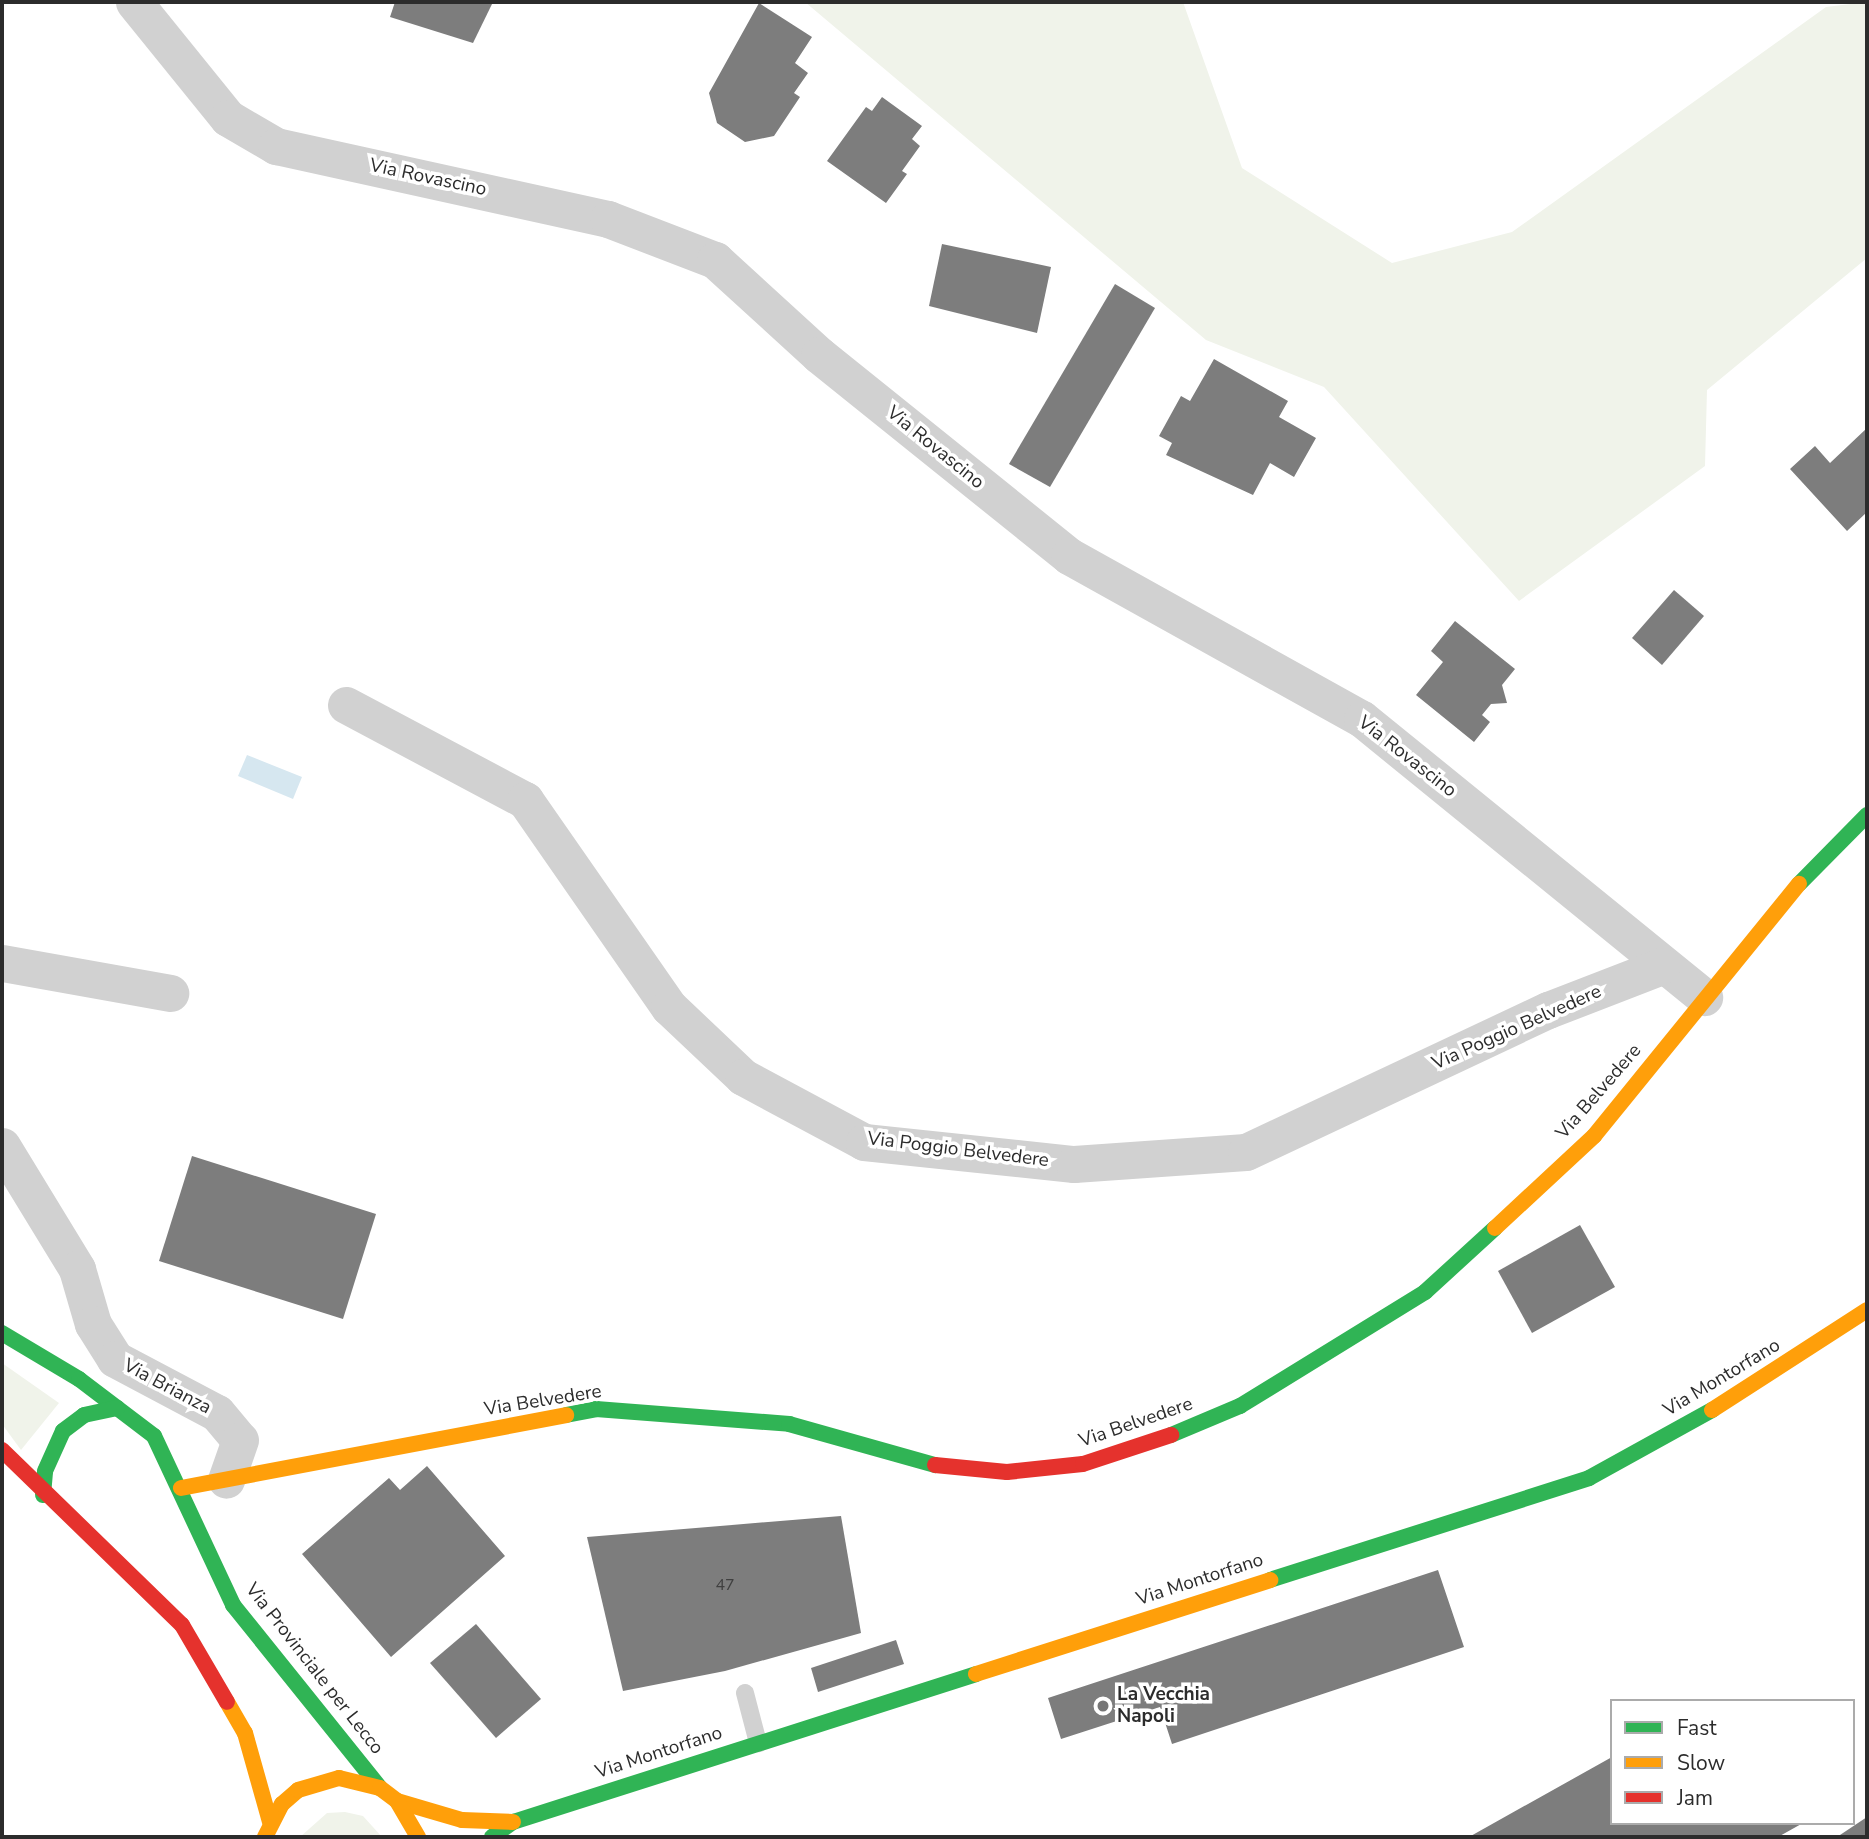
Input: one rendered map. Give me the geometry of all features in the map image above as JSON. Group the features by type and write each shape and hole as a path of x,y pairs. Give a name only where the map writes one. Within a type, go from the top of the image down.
{"street":[{"name":"Via Rovascino","path":"134,2 228,118 275,146 608,219 715,260 820,355 1069,556 1363,719 1662,966 1704,997"},
{"name":"Via Poggio Belvedere","path":"346,705 525,800 669,1007 743,1077 864,1142 1074,1164 1246,1152 1548,1010 1662,966"},
{"name":"Via Belvedere","path":"181,1488 596,1409 789,1424 913,1463 1007,1472 1083,1464 1240,1406 1425,1292 1594,1136 1773,910 1867,815"},
{"path":"2,963 170,993"},
{"name":"Via Brianza","path":"2,1146 76,1269 93,1324 115,1359 217,1413 240,1440 226,1480"},
{"name":"Via Montorfano","path":"492,1837 513,1822 1589,1478 1759,1384 1867,1310"},
{"name":"Via Provinciale per Lecco","path":"2,1333 117,1408 154,1436 181,1488 233,1605 380,1788"},
{"path":"43,1494 45,1471 63,1431 84,1415 117,1408"},
{"path":"2,1450 43,1494 182,1625 245,1733 268,1829"},
{"path":"268,1829 298,1790 318,1781 339,1778 380,1788 397,1801 418,1837"},
{"name":"Via Montorfano","path":"397,1801 463,1820 513,1822"}],"lane":[{"path":"745,1693 758,1743"}],"shaded area":[{"path":"805,2 1183,2 1242,168 1392,263 1512,232 1826,7 1867,2 1867,258 1707,390 1705,466 1519,601 1324,387 1206,340"},
{"path":"247,755 302,777 293,799 238,776"},
{"path":"2,1363 59,1403 21,1450 2,1424"},
{"path":"345,1812 363,1816 382,1837 300,1837 327,1813"}],"building":[{"path":"395,2 493,2 473,43 390,17"},
{"path":"759,3 812,37 795,63 808,73 794,93 800,97 774,136 745,142 717,123 709,93"},
{"path":"882,97 922,126 912,139 920,146 902,171 907,174 886,203 827,161 866,107 872,111"},
{"path":"942,244 1051,267 1037,333 929,306"},
{"path":"1115,284 1155,308 1050,487 1009,464"},
{"path":"1214,359 1288,401 1279,417 1316,438 1294,477 1270,463 1253,495 1166,455 1172,443 1159,436 1181,396 1190,401"},
{"path":"1867,428 1867,512 1847,531 1790,469 1815,446 1830,463"},
{"path":"1674,590 1704,616 1662,665 1632,638"},
{"path":"1455,621 1515,669 1502,685 1507,703 1491,704 1482,715 1490,722 1474,742 1416,695 1443,662 1431,651"},
{"path":"192,1156 376,1214 343,1319 159,1261"},
{"path":"1580,1225 1615,1287 1532,1333 1498,1271"},
{"path":"427,1466 505,1556 391,1657 302,1554 389,1478 400,1490"},
{"path":"841,1516 861,1633 725,1671 623,1691 587,1537"},
{"path":"1438,1570 1464,1647 1172,1744 1160,1707 1061,1739 1048,1698"},
{"path":"476,1624 541,1699 496,1738 430,1663"},
{"path":"896,1640 904,1664 818,1692 811,1668"},
{"path":"1610,1758 1610,1825 1799,1825 1778,1837 1469,1837"},
{"path":"1867,1817 1867,1837 1837,1837"}],"traffic: fast":[{"path":"1799,884 1867,815"},
{"path":"1171,1435 1240,1406 1425,1292 1495,1228"},
{"path":"2,1333 79,1379 154,1436 233,1605 380,1788"},
{"path":"43,1495 45,1471 63,1431 84,1415 117,1408"},
{"path":"566,1415 596,1409 789,1424 935,1465"},
{"path":"1270,1580 1589,1478 1712,1410"},
{"path":"492,1837 513,1822 976,1674"}],"traffic: slow":[{"path":"1495,1228 1594,1136 1799,884"},
{"path":"1712,1410 1867,1310"},
{"path":"181,1488 566,1415"},
{"path":"976,1674 1270,1580"},
{"path":"227,1702 245,1733 270,1822"},
{"path":"265,1837 282,1804 298,1790 339,1778 380,1788 397,1801 418,1837"},
{"path":"397,1801 462,1820 513,1822"}],"traffic: jam":[{"path":"935,1465 1007,1472 1083,1464 1171,1435"},
{"path":"2,1450 182,1625 227,1702"}],"place":[{"name":"La Vecchia Napoli","path":"1103,1706"}]}
